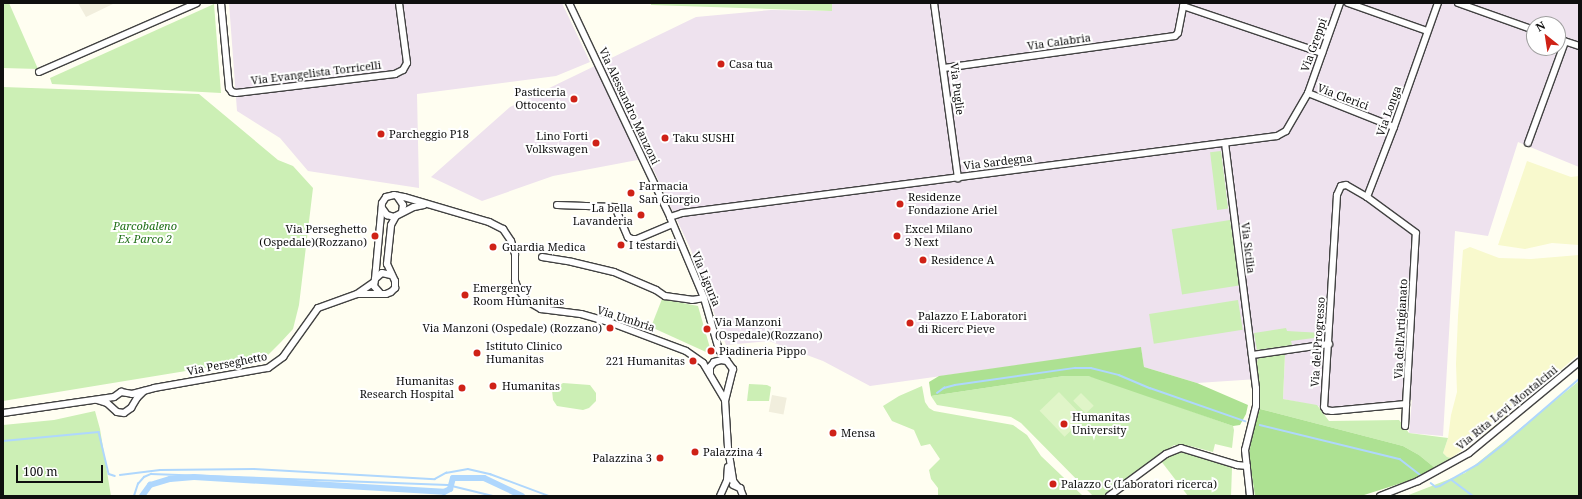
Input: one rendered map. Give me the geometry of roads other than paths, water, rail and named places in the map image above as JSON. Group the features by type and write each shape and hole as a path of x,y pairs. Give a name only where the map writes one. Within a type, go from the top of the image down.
{"street":[{"path":"39,72 197,3"},
{"name":"Via Evangelista Torricelli","path":"221,3 229,88 232,92 236,93 395,74 403,70 406,63 399,3"},
{"name":"Via Alessandro Manzoni","path":"569,3 670,217"},
{"name":"Via Puglie","path":"934,3 958,178"},
{"name":"Via Greppi","path":"1308,93 1340,3"},
{"path":"1348,3 1427,31"},
{"name":"Via Longa","path":"1367,197 1394,127 1438,3"},
{"path":"1458,3 1526,27"},
{"path":"1183,4 1322,53"},
{"name":"Via Calabria","path":"944,68 1177,35 1183,4"},
{"path":"1566,42 1579,46"},
{"path":"1528,143 1560,56"},
{"name":"Via Sardegna","path":"670,217 682,214 1277,136 1286,131 1308,93"},
{"name":"Via Clerici","path":"1308,93 1394,127"},
{"name":"Via Sicilia","path":"1225,143 1252,355 1256,398 1246,444 1250,496"},
{"name":"Via del Progresso","path":"1367,197 1346,185 1341,186 1337,195 1329,344 1324,401 1326,410 1332,412 1406,404"},
{"path":"397,196 425,205 414,206 402,212 396,216 391,225 387,264 396,283 393,290 386,294 380,293 376,289 375,280 383,200 386,197 397,196"},
{"path":"397,196 403,205 402,212"},
{"name":"Via dell'Artigianato","path":"1367,197 1416,233 1405,426"},
{"name":"Via Umbria","path":"425,205 489,222 503,229 514,247 514,273 518,289 527,302 542,309 581,314 609,322 665,342 698,358 710,374"},
{"path":"557,205 615,206 628,237 632,239 637,239 672,224"},
{"path":"382,207 386,215 396,216"},
{"name":"Via Liguria","path":"670,217 704,298 719,350 728,362"},
{"path":"542,257 572,262 614,272 656,290 665,296 692,300 704,298"},
{"path":"375,280 382,273 391,275"},
{"name":"Via Perseghetto","path":"357,294 375,280"},
{"name":"Via Perseghetto","path":"127,393 268,368 283,357 318,308 357,294 380,293"},
{"path":"1252,355 1329,344"},
{"path":"719,350 710,374 725,400"},
{"path":"698,358 714,362 721,360 728,362 733,369 725,400 728,476 720,496"},
{"name":"Via Rita Levi Montalcini","path":"1380,496 1418,482 1468,453 1579,362"},
{"path":"714,381 723,383 730,379"},
{"path":"94,399 113,407 117,412 122,413 128,412 137,398 144,391"},
{"path":"3,414 114,397 119,392 127,393 132,398 132,406"},
{"path":"113,407 114,397"},
{"path":"728,448 733,481 741,490 743,496"},
{"path":"1109,496 1166,454 1181,448 1237,465 1247,466"},
{"path":"724,488 730,485 736,486"}],"waterway":[{"path":"937,393 944,388 955,385 1075,368 1091,368 1119,375 1150,388 1245,421"},
{"path":"1431,483 1436,487 1440,486 1477,465 1579,379"},
{"path":"1260,425 1400,459 1422,476"},
{"path":"3,441 99,432 109,474 115,476"},
{"path":"120,475 160,470 254,469 435,479 446,473 468,469 490,474 549,496"},
{"path":"134,496 138,484 144,477 151,474 448,485 493,496"},
{"path":"142,496 150,485 170,479 194,477 444,492 450,489 453,478 484,478 522,496"},
{"path":"1452,480 1473,496"}],"place":[{"name":"Casa tua","path":"721,64"},
{"name":"Pasticeria Ottocento","path":"574,99"},
{"name":"Parcheggio P18","path":"381,134"},
{"name":"Taku SUSHI","path":"665,138"},
{"name":"Lino Forti Volkswagen","path":"596,143"},
{"name":"Farmacia San Giorgio","path":"631,193"},
{"name":"Residenze Fondazione Ariel","path":"900,204"},
{"name":"La bella Lavanderia","path":"641,215"},
{"name":"Via Perseghetto (Ospedale)(Rozzano)","path":"375,236"},
{"name":"Excel Milano 3 Next","path":"897,236"},
{"name":"I testardi","path":"621,245"},
{"name":"Guardia Medica","path":"493,247"},
{"name":"Residence A","path":"923,260"},
{"name":"Emergency Room Humanitas","path":"465,295"},
{"name":"Palazzo E Laboratori di Ricerc Pieve","path":"910,323"},
{"name":"Via Manzoni (Ospedale) (Rozzano)","path":"610,328"},
{"name":"Via Manzoni (Ospedale)(Rozzano)","path":"707,329"},
{"name":"Piadineria Pippo","path":"711,351"},
{"name":"Istituto Clinico Humanitas","path":"477,353"},
{"name":"221 Humanitas","path":"693,361"},
{"name":"Humanitas","path":"493,386"},
{"name":"Humanitas Research Hospital","path":"462,388"},
{"name":"Humanitas University","path":"1064,424"},
{"name":"Mensa","path":"833,433"},
{"name":"Palazzina 4","path":"695,452"},
{"name":"Palazzina 3","path":"660,458"},
{"name":"Palazzo C (Laboratori ricerca)","path":"1053,484"}],"park label":[{"name":"Parcobaleno Ex Parco 2","path":"145,233"}]}
